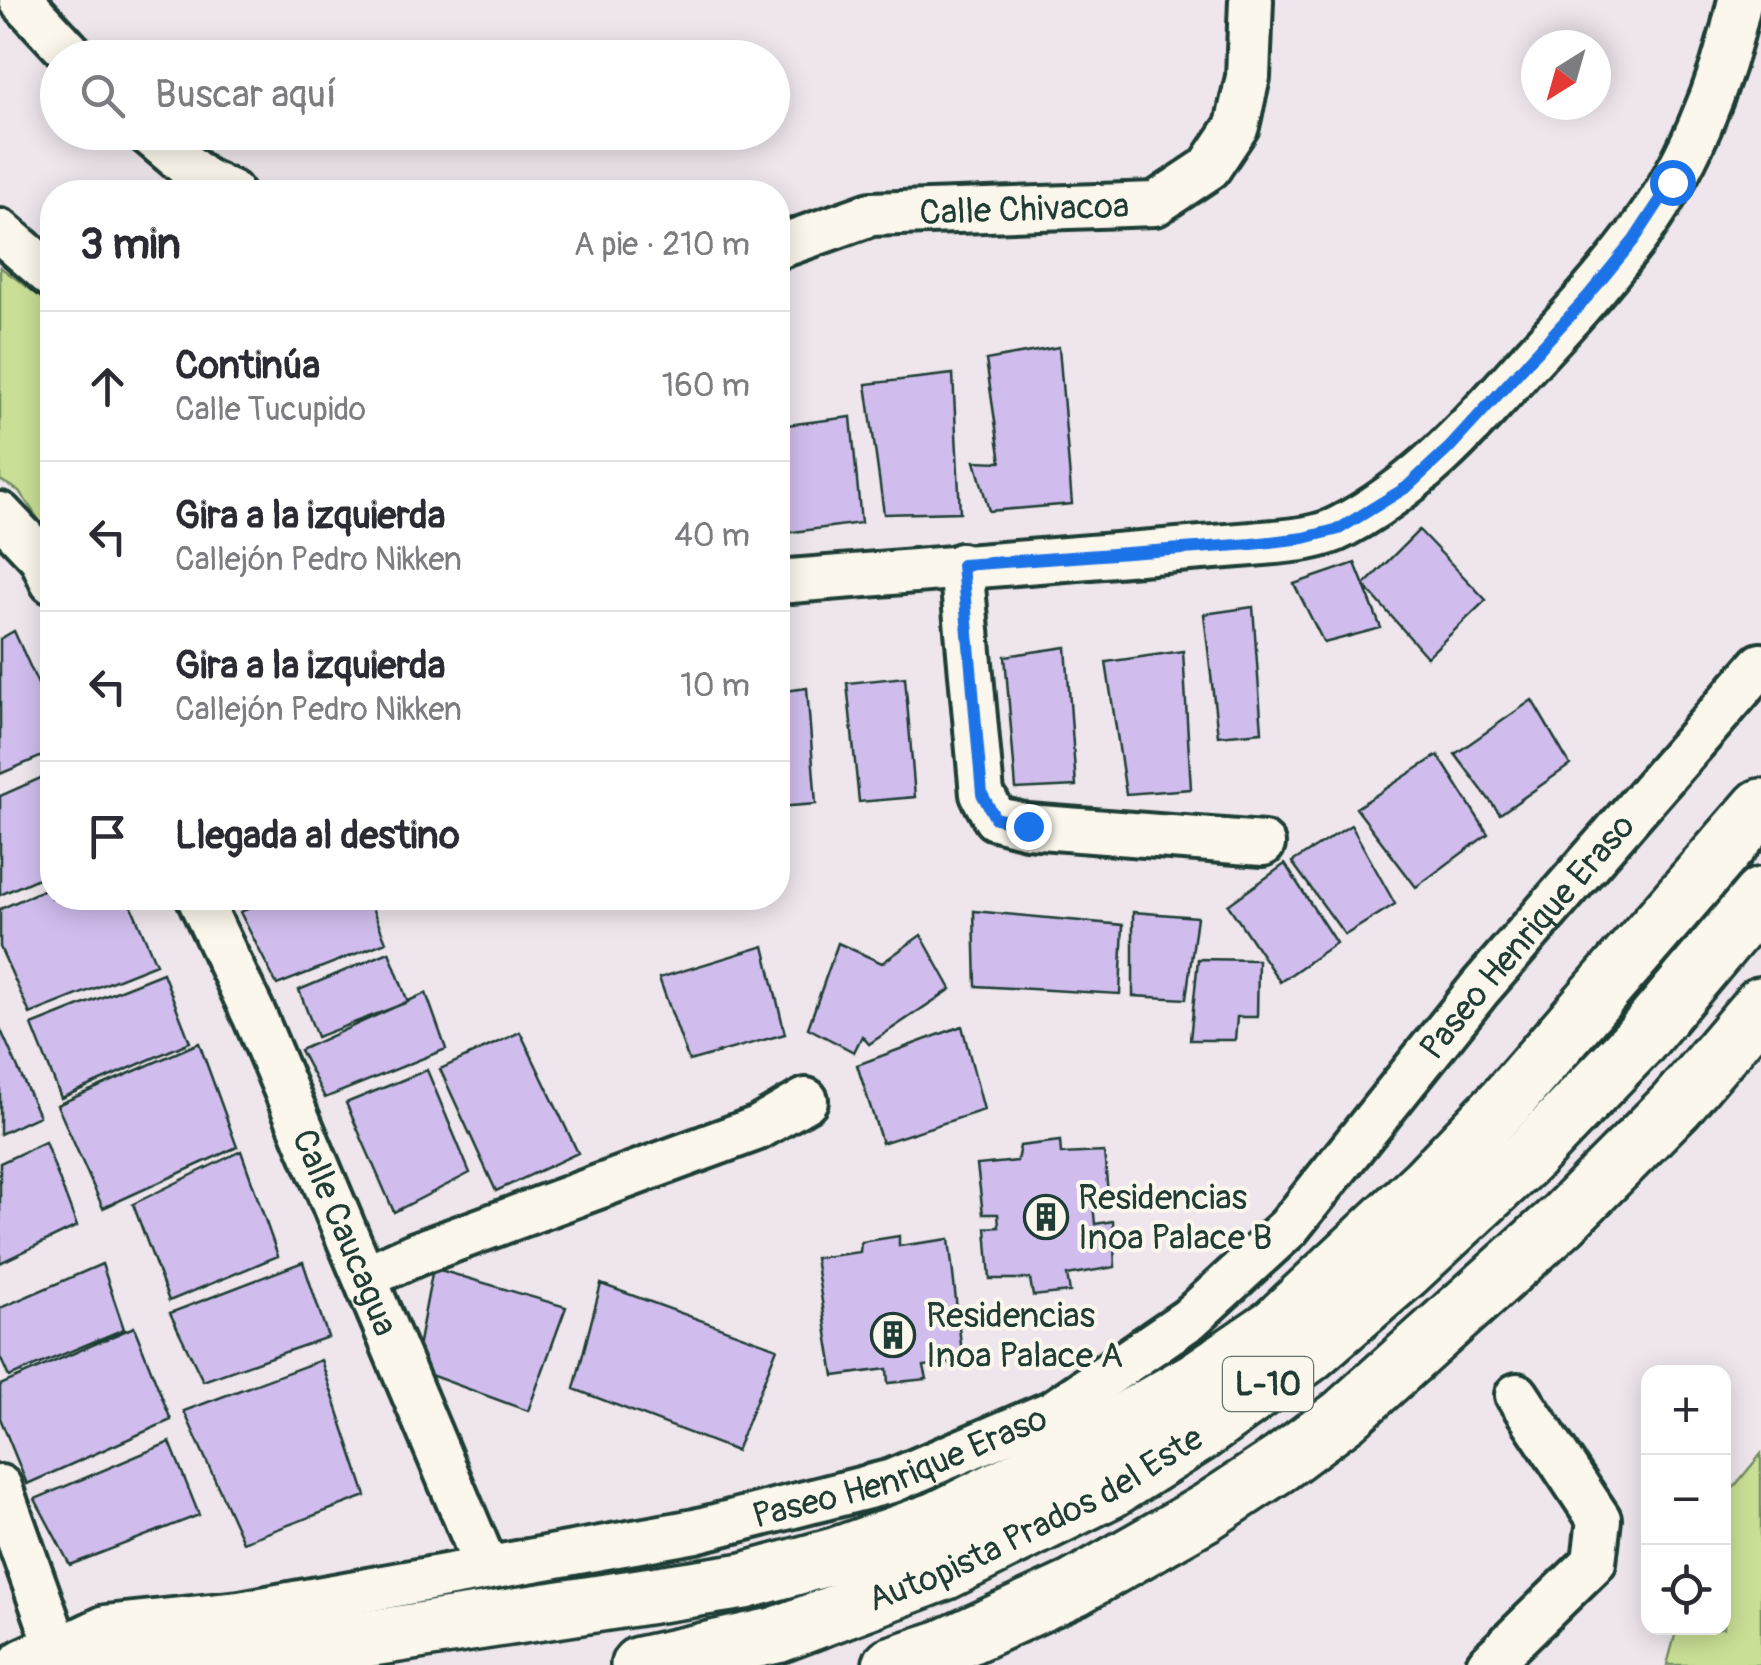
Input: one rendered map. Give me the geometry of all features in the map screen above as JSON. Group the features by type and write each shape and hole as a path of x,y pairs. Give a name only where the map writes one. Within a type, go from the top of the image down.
{"highway":[{"path":"42,1657 288,1651 744,1581 838,1555 937,1520 1040,1469 1196,1380 1275,1326 1427,1183 1506,1101 1761,806"},
{"name":"Autopista Prados del Este","path":"638,1665 777,1635 944,1572 1110,1490 1199,1434 1322,1343 1531,1154 1639,1041 1761,896"},
{"name":"Autopista Prados del Este","path":"892,1665 934,1657 1074,1588 1207,1512 1344,1416 1562,1220 1676,1105 1761,1005"}],"street":[{"path":"21,0 59,40"},
{"name":"Calle Chivacoa","path":"790,243 870,214 1155,204 1209,168 1237,126 1248,77 1251,0"},
{"path":"790,581 1148,554 1304,538 1339,529 1407,487 1492,403 1634,240 1672,182 1703,116 1731,42 1740,0"},
{"path":"168,150 204,180"},
{"path":"0,231 40,266"},
{"path":"0,514 40,556"},
{"path":"962,565 982,794 995,818 1028,826 1263,844"},
{"name":"Paseo Henrique Eraso","path":"42,1657 106,1628 240,1613 695,1531 892,1482 1053,1412 1189,1319 1288,1228 1480,988 1761,665"},
{"name":"Calle Caucagua","path":"206,910 255,1016 486,1567"},
{"path":"365,1277 416,1254 758,1128 806,1100"},
{"path":"1488,1665 1594,1562 1596,1547 1599,1519 1517,1395"},
{"path":"0,1487 42,1657"}],"green space":[{"path":"0,267 40,296 40,522 19,491 0,480"},
{"path":"1761,1454 1761,1665 1667,1665 1675,1635 1731,1635 1731,1490"}],"building":[{"path":"1059,347 1072,504 989,511 975,461 1001,462 986,360"},
{"path":"953,374 960,512 884,514 866,384"},
{"path":"851,417 861,523 790,532 790,425"},
{"path":"1419,530 1486,600 1427,657 1364,585"},
{"path":"1355,563 1381,628 1324,643 1294,584"},
{"path":"1253,607 1262,732 1218,736 1204,614"},
{"path":"14,631 40,688 40,757 0,774 0,639"},
{"path":"1066,647 1076,786 1016,789 1005,656"},
{"path":"1183,651 1191,789 1126,794 1106,662"},
{"path":"905,677 915,797 859,802 847,683"},
{"path":"807,688 816,804 790,806 790,690"},
{"path":"1532,700 1570,765 1500,814 1455,754"},
{"path":"1438,755 1488,834 1416,887 1356,808"},
{"path":"40,778 40,877 0,895 0,796"},
{"path":"1351,825 1395,904 1345,935 1292,862"},
{"path":"1285,864 1336,943 1280,982 1228,905"},
{"path":"40,891 40,910 133,910 156,964 30,1014 0,947 0,909"},
{"path":"373,910 386,942 277,985 240,912"},
{"path":"974,911 1123,925 1120,994 976,986"},
{"path":"1133,912 1197,917 1186,999 1133,996"},
{"path":"921,935 951,989 869,1044 862,1036 854,1052 808,1028 838,943 882,963"},
{"path":"764,946 785,1034 689,1061 659,978"},
{"path":"389,952 408,1002 317,1037 299,990"},
{"path":"1198,959 1258,960 1257,1017 1237,1017 1235,1040 1190,1040"},
{"path":"163,973 190,1042 61,1098 32,1025"},
{"path":"426,993 446,1049 325,1098 300,1050"},
{"path":"962,1026 984,1110 882,1143 857,1065"},
{"path":"0,1028 39,1116 0,1134"},
{"path":"520,1032 578,1153 496,1191 440,1069"},
{"path":"199,1043 237,1147 103,1208 57,1105"},
{"path":"427,1070 470,1173 394,1212 346,1103"},
{"name":"Residencias Inoa Palace B","path":"1060,1141 1061,1154 1104,1152 1109,1204 1093,1204 1095,1224 1113,1221 1115,1267 1067,1275 1070,1292 1033,1296 1030,1279 990,1279 986,1228 999,1227 998,1214 983,1214 977,1165 1017,1161 1020,1146"},
{"path":"45,1142 77,1226 0,1263 0,1163"},
{"path":"241,1151 278,1256 169,1301 133,1204"},
{"name":"Residencias Inoa Palace A","path":"899,1236 899,1246 949,1239 963,1362 924,1366 927,1379 888,1383 887,1369 834,1376 815,1258 860,1252 861,1242"},
{"path":"303,1262 328,1337 203,1381 170,1313"},
{"path":"102,1264 124,1329 9,1377 0,1357 0,1308"},
{"path":"433,1268 566,1307 528,1411 414,1369"},
{"path":"601,1284 777,1348 736,1451 574,1389"},
{"path":"134,1327 171,1420 27,1484 0,1418 0,1385"},
{"path":"321,1360 366,1496 243,1542 184,1411"},
{"path":"170,1442 199,1515 70,1565 35,1499"}],"place":[{"name":"Residencias Inoa Palace B","path":"1046,1217"},
{"name":"Residencias Inoa Palace A","path":"893,1335"}],"route":[{"path":"1028,826 995,818 982,794 962,565 1148,554 1304,538 1339,529 1407,487 1449,448 1588,296 1634,240 1672,182"}]}
